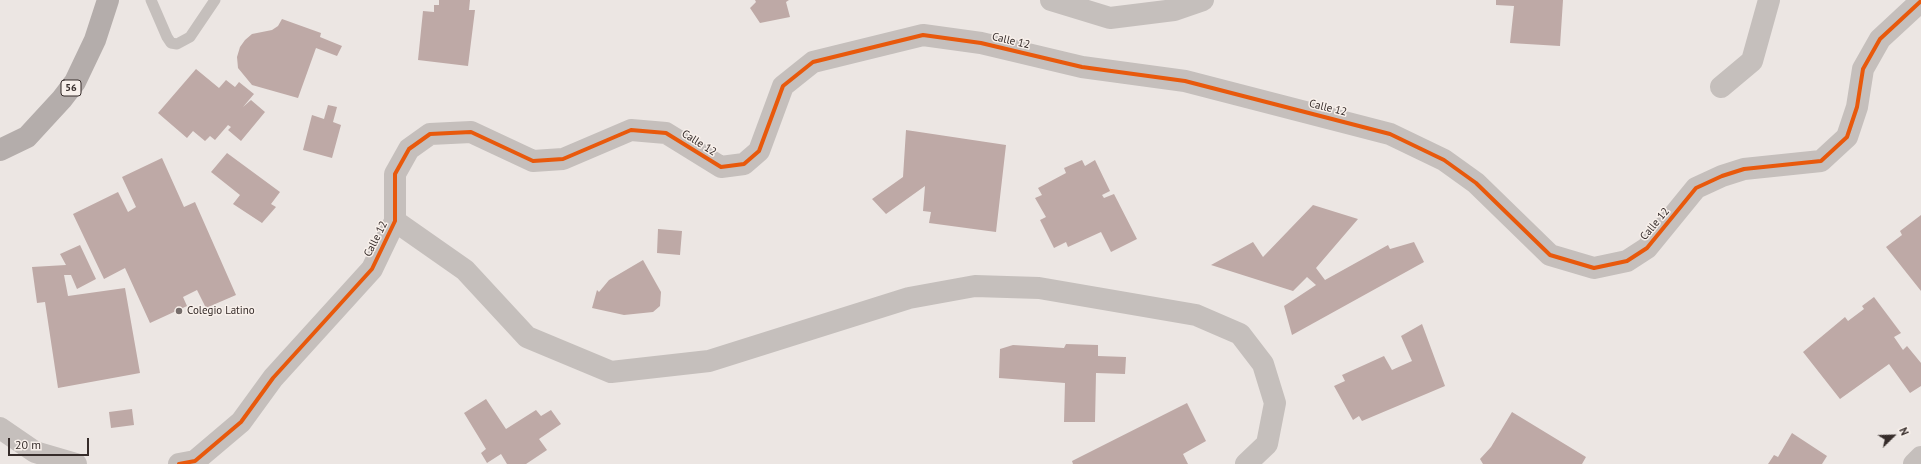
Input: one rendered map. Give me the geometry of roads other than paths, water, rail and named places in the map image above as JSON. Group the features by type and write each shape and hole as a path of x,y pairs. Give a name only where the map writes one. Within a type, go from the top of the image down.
{"main road":[{"path":"95,40 97,0"},
{"name":"56","path":"0,150 27,137 62,99 75,82 95,40 108,0"}],"street":[{"path":"1051,0 1110,18 1174,10 1203,0"},
{"path":"1721,87 1752,61 1769,0"},
{"name":"Calle 12","path":"179,464 195,460 241,422 273,378 372,269 396,221 395,174 409,149 430,134 471,132 533,161 563,159 604,140 631,130 666,133 721,167 744,164 759,151 783,86 813,62 923,35 981,43 1082,67 1185,81 1390,134 1444,160 1476,183 1550,255 1594,268 1628,261 1647,248 1696,188 1722,176 1744,169 1821,161 1847,137 1857,107 1863,69 1880,39 1921,1"},
{"path":"396,221 465,270 527,337 611,372 709,361 909,298 975,286 1039,288 1196,315 1240,334 1263,364 1276,403 1267,444 1246,464"},
{"path":"0,428 35,452 76,464"},
{"path":"1914,464 1921,457"}],"lane":[{"path":"151,0 167,37 171,43 177,44 190,37 215,0"}],"place":[{"name":"Colegio Latino","path":"179,311"}]}
